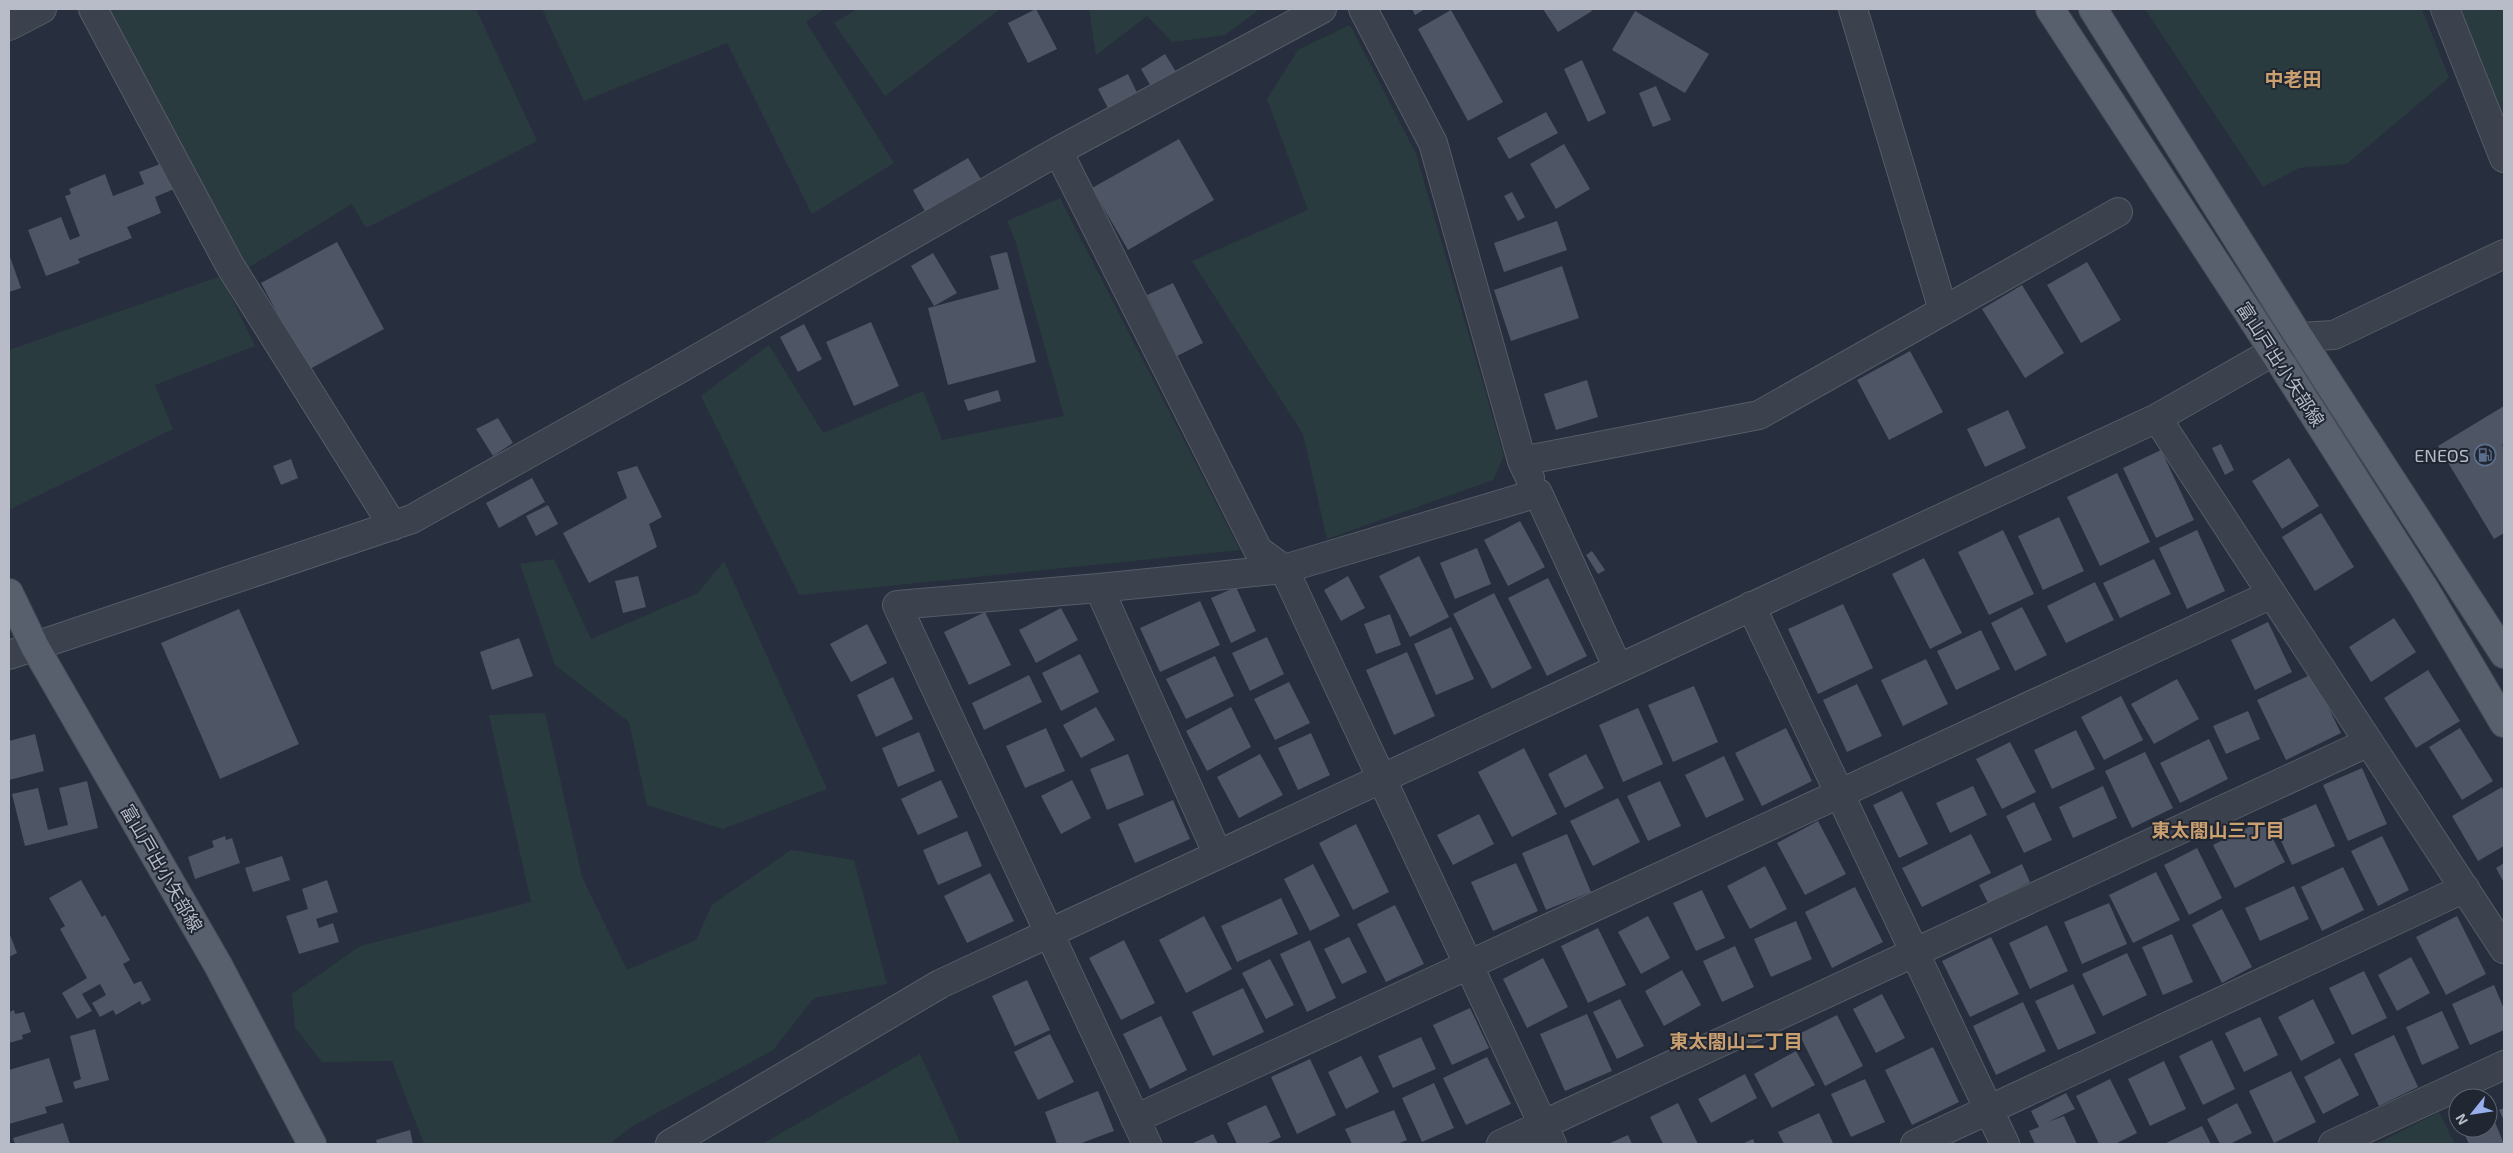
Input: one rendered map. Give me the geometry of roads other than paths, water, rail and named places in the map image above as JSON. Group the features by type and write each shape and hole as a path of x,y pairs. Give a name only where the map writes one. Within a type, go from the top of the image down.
{"main road":[{"name":"富山戸出小矢部線","path":"2050,9 2274,352 2419,579 2504,723"},
{"name":"富山戸出小矢部線","path":"2093,9 2299,337 2504,654"},
{"name":"富山戸出小矢部線","path":"9,593 35,647 218,965 312,1144"}],"street":[{"path":"9,26 42,9"},
{"path":"93,9 229,264 393,526"},
{"path":"9,655 412,519 674,372 1058,151 1322,9"},
{"path":"1362,9 1433,143 1522,461 1618,668"},
{"path":"1853,9 1943,310"},
{"path":"2445,9 2504,158"},
{"path":"1058,151 1258,550 1284,569 1547,1135"},
{"path":"1522,461 1759,415 2118,212"},
{"path":"670,1144 940,984 2157,418 2299,337 2334,335 2504,254"},
{"path":"2157,418 2504,949"},
{"path":"1147,1144 897,605 1099,588 1284,569 1538,493"},
{"path":"1099,588 1218,855"},
{"path":"1135,1119 2272,594"},
{"path":"1752,606 2005,1144"},
{"path":"1501,1144 1547,1135 1915,952 2369,742"},
{"path":"1915,1144 2465,888"},
{"path":"2333,1144 2504,1065"}],"place":[{"name":"ENEOS","path":"2485,455"}],"district":[{"name":"中老田","path":"2293,78"},
{"name":"東太閤山三丁目","path":"2218,829"},
{"name":"東太閤山二丁目","path":"1736,1040"}]}
